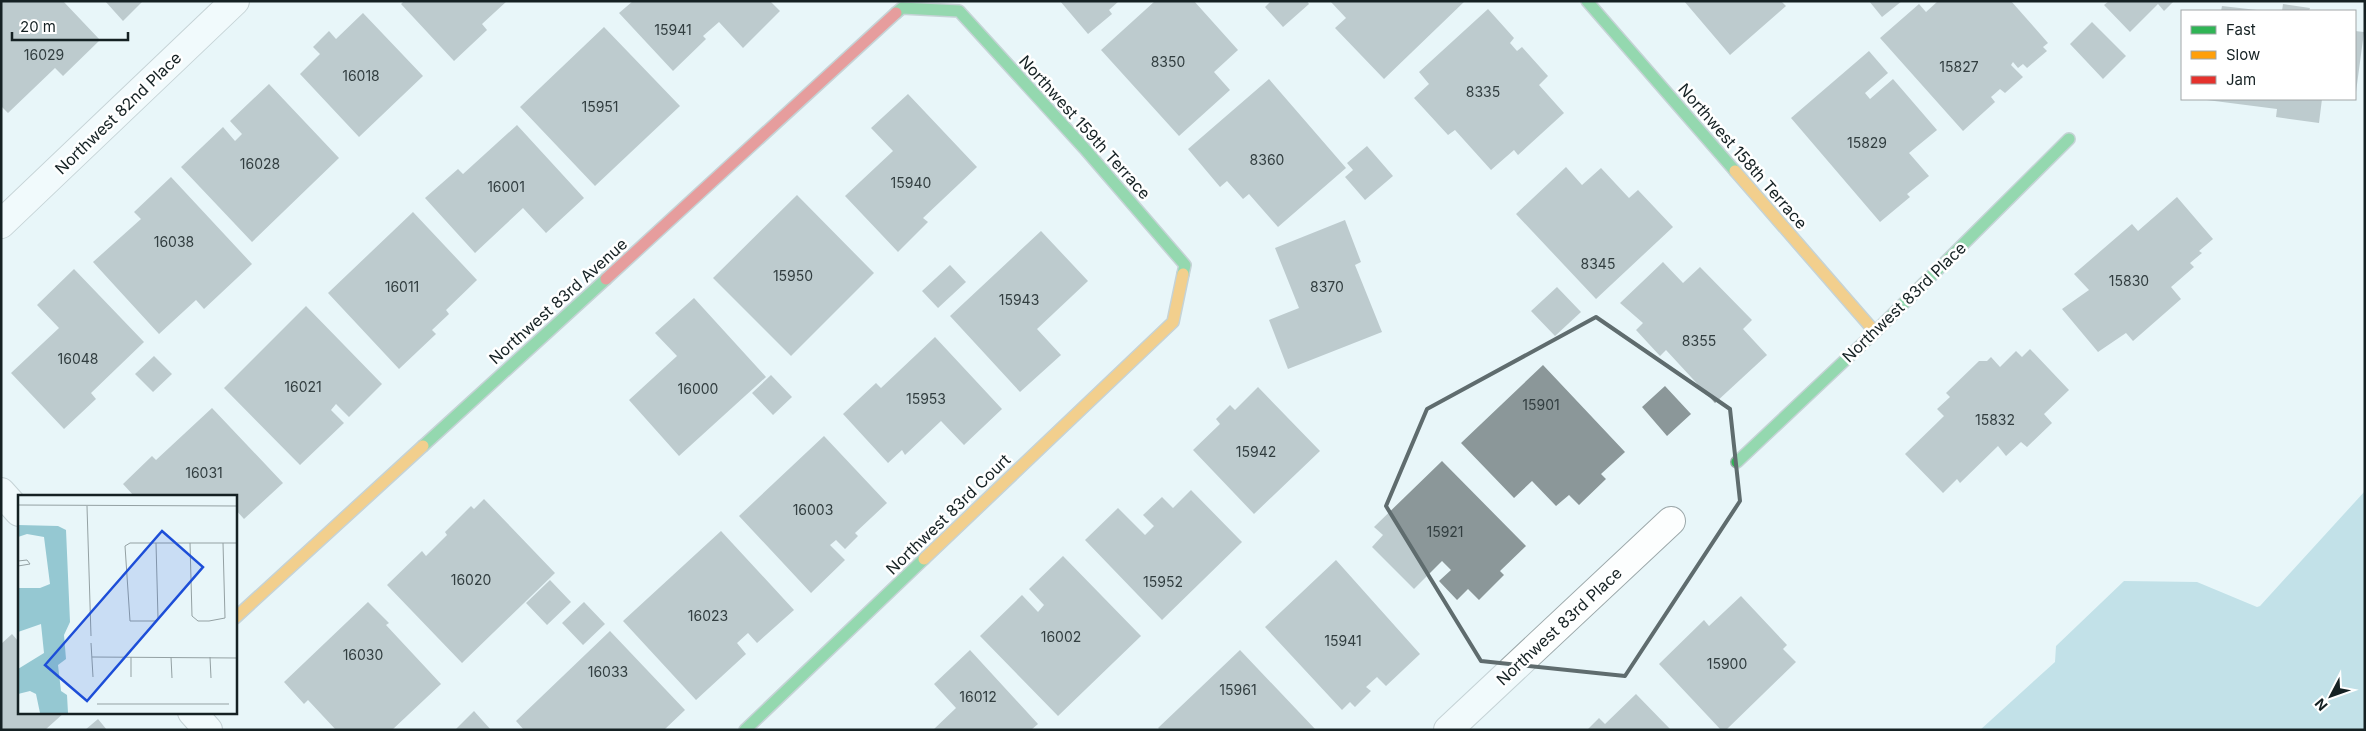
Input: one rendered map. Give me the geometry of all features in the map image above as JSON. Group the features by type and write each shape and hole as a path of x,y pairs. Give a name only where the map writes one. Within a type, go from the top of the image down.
{"street":[{"name":"Northwest 82nd Place","path":"1,224 235,1"},
{"name":"Northwest 158th Terrace","path":"1587,1 1875,332"},
{"name":"Northwest 159th Terrace","path":"902,8 959,11 1084,148 1185,265 1173,322"},
{"name":"Northwest 83rd Avenue","path":"236,617 902,8"},
{"name":"Northwest 83rd Place","path":"1737,462 1875,332 2069,138"},
{"name":"Northwest 83rd Court","path":"745,730 1173,322"},
{"path":"1,492 18,511"},
{"name":"Northwest 83rd Place","path":"1448,730 1671,521"},
{"path":"194,714 208,730"}],"highlighted area":[{"path":"1596,317 1730,409 1740,501 1625,676 1481,661 1386,506 1427,409"}],"water":[{"path":"2365,491 2365,730 1980,730 2055,662 2056,646 2124,581 2197,582 2257,607 2260,606"}],"building":[{"path":"1,1 63,1 100,40 63,76 55,68 8,113 1,106"},
{"path":"105,1 143,1 123,21"},
{"path":"404,1 507,1 482,24 487,30 454,61 401,4"},
{"path":"633,1 770,1 780,11 743,48 719,22 703,36 706,39 673,71 619,13"},
{"path":"1060,1 1119,1 1109,10 1112,14 1088,34"},
{"path":"1155,1 1194,1 1238,50 1214,72 1230,90 1179,136 1101,50"},
{"path":"1271,1 1307,1 1309,4 1283,27 1265,7"},
{"path":"1330,1 1465,1 1384,79 1335,28 1346,18"},
{"path":"1684,1 1781,1 1786,6 1730,55"},
{"path":"1869,1 1902,1 1882,17"},
{"path":"1938,1 2011,1 2048,43 2043,47 2047,51 2027,68 2023,64 2018,68 2013,62 2011,65 2023,77 2005,93 2000,89 1991,97 1995,102 1963,131 1880,38 1919,4 1926,12"},
{"path":"2109,1 2174,1 2164,11 2158,4 2130,32 2104,5"},
{"path":"2283,4 2310,8 2309,10 2282,10"},
{"path":"2222,6 2257,10 2221,10"},
{"path":"1488,9 1514,38 1510,43 1517,51 1522,47 1548,76 1539,85 1564,113 1518,155 1514,150 1491,170 1455,130 1448,135 1414,98 1429,84 1419,72"},
{"path":"363,13 423,76 359,137 300,74 320,54 313,47 329,31 336,39"},
{"path":"2092,22 2126,56 2103,79 2070,44"},
{"path":"604,27 680,106 595,186 520,107"},
{"path":"2356,31 2364,32 2356,92"},
{"path":"1869,51 1888,73 1865,93 1870,99 1893,79 1937,130 1909,153 1929,176 1907,194 1910,197 1880,222 1791,118"},
{"path":"1269,79 1346,168 1278,227 1249,194 1243,199 1227,181 1220,187 1188,149"},
{"path":"269,84 339,158 252,242 181,167 223,127 235,141 242,134 230,121"},
{"path":"908,94 977,167 923,218 928,222 898,252 845,196 893,151 871,128"},
{"path":"2207,100 2322,100 2319,123 2276,117 2277,109"},
{"path":"517,125 584,198 546,233 523,208 475,253 425,198 458,169 463,174"},
{"path":"1367,146 1393,176 1365,200 1345,177 1353,170 1347,163"},
{"path":"1566,167 1582,185 1601,168 1629,198 1638,190 1673,227 1596,299 1516,214"},
{"path":"171,177 252,264 204,309 196,300 159,334 93,262 141,219 134,212"},
{"path":"797,195 874,273 791,356 713,278"},
{"path":"2177,197 2213,239 2199,251 2202,253 2190,263 2194,267 2171,287 2181,299 2133,341 2126,333 2098,352 2062,309 2089,290 2074,274 2132,224 2138,231"},
{"path":"413,212 477,280 446,310 449,314 432,330 436,334 399,369 328,293"},
{"path":"1345,220 1361,262 1355,265 1382,332 1288,369 1269,320 1299,308 1275,248"},
{"path":"1041,231 1088,281 1037,329 1061,355 1020,392 950,316"},
{"path":"1663,262 1683,283 1700,267 1752,320 1743,329 1767,355 1715,403 1666,350 1660,356 1636,330 1643,323 1620,303"},
{"path":"950,265 966,282 938,308 922,291"},
{"path":"74,269 144,342 91,393 96,399 64,429 11,373 59,328 37,305"},
{"path":"1557,287 1581,312 1555,336 1531,311"},
{"path":"694,298 766,377 679,456 629,400 677,356 655,333"},
{"path":"306,306 382,384 349,417 336,404 331,410 344,423 300,465 224,388"},
{"path":"935,337 1002,409 964,445 941,421 905,455 902,450 888,463 843,414 876,383 881,388"},
{"path":"2030,349 2069,390 2044,414 2052,423 2027,447 2021,442 2006,456 1998,446 1960,483 1957,479 1943,493 1905,454 1944,416 1937,409 1950,397 1946,393 1979,361 1987,361 1991,357 2000,367 2016,351 2022,357"},
{"path":"154,356 172,374 153,392 135,374"},
{"path":"1543,365 1625,452 1601,474 1606,479 1579,505 1569,495 1556,506 1532,481 1514,498 1461,443"},
{"path":"771,375 792,397 773,415 752,393"},
{"path":"1665,386 1691,414 1667,436 1642,407"},
{"path":"1258,387 1320,451 1254,514 1193,450 1220,424 1216,419 1230,405 1235,410"},
{"path":"212,408 283,483 244,519 236,510 236,495 133,495 123,484 152,456 156,460"},
{"path":"824,436 887,503 855,533 858,536 845,549 836,540 830,545 845,560 811,593 739,516"},
{"path":"1442,461 1526,546 1500,571 1504,575 1479,600 1468,589 1457,600 1439,581 1451,570 1442,561 1414,589 1372,547 1383,535 1374,527"},
{"path":"1191,490 1242,542 1162,620 1085,540 1118,508 1145,535 1154,526 1143,515 1162,497 1173,508"},
{"path":"484,499 555,573 462,663 387,585 422,551 426,556 447,535 445,532 471,506 474,509"},
{"path":"721,531 794,610 757,643 748,633 737,643 746,654 696,700 623,621"},
{"path":"1063,556 1141,636 1058,716 980,636 1022,595 1038,612 1044,605 1029,589"},
{"path":"1336,560 1420,654 1386,686 1377,677 1366,687 1371,691 1355,707 1350,702 1342,710 1265,627"},
{"path":"550,580 571,602 547,625 526,603"},
{"path":"1741,596 1787,645 1783,649 1796,662 1726,730 1721,730 1659,664 1704,620 1709,626"},
{"path":"368,602 389,623 386,625 441,684 392,730 336,730 308,700 304,704 284,682"},
{"path":"584,602 605,624 583,645 562,623"},
{"path":"610,631 685,710 664,730 524,730 516,721"},
{"path":"12,634 18,641 18,714 63,714 45,730 1,730 1,644"},
{"path":"970,650 1038,724 1031,730 933,730 956,708 934,684"},
{"path":"1240,650 1316,730 1160,730 1158,728"},
{"path":"1636,694 1671,730 1587,730 1599,718 1605,724"},
{"path":"474,711 491,730 455,730"},
{"path":"98,719 107,730 85,730"}],"traffic: fast":[{"path":"1587,1 1735,171"},
{"path":"896,13 902,8 959,11 1084,148 1185,265 1183,274"},
{"path":"1737,462 1875,332 2069,139"},
{"path":"423,446 606,279"},
{"path":"745,730 924,559"}],"traffic: slow":[{"path":"1735,171 1875,332"},
{"path":"924,559 1173,322 1183,274"},
{"path":"236,617 423,446"}],"traffic: jam":[{"path":"606,279 896,13"}]}
